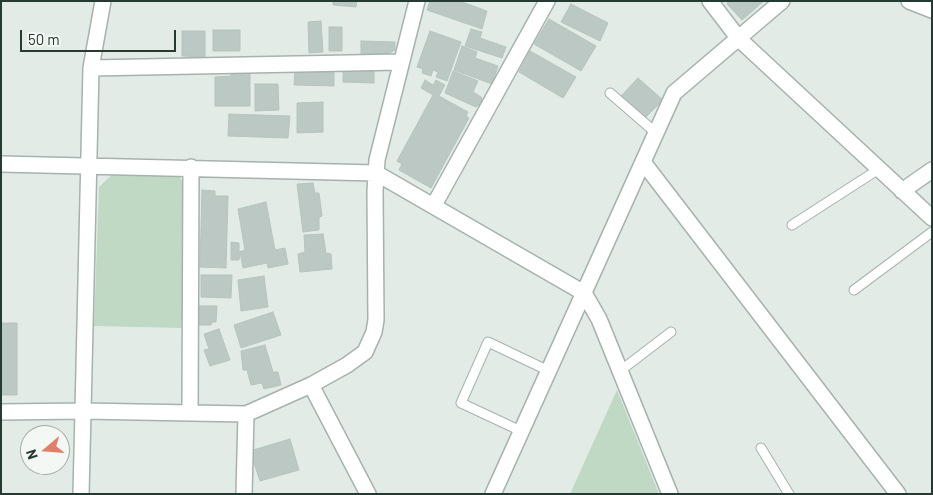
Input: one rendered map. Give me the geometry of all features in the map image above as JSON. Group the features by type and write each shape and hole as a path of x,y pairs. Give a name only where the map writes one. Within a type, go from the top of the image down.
{"street":[{"path":"81,494 91,68 103,1"},
{"path":"1,412 83,411 246,414 311,385 365,352 374,332 376,173 416,1"},
{"path":"434,205 548,1"},
{"path":"710,1 739,39 932,218"},
{"path":"493,494 674,93 782,1"},
{"path":"909,1 932,10"},
{"path":"91,68 401,62"},
{"path":"643,162 898,494"},
{"path":"1,164 191,167 376,173 584,293 599,319 670,494"},
{"path":"190,413 191,167"},
{"path":"902,191 932,170"},
{"path":"311,385 368,494"},
{"path":"244,494 246,414"}],"lane":[{"path":"610,94 656,133"},
{"path":"792,225 879,170"},
{"path":"854,290 932,232"},
{"path":"620,371 671,332"},
{"path":"521,431 461,403 488,342 549,371"},
{"path":"761,448 789,494"}],"green space":[{"path":"113,174 178,175 186,186 182,328 94,326 99,187"},
{"path":"617,390 659,494 570,494"}],"building":[{"path":"333,1 357,1 356,7 333,5"},
{"path":"430,1 459,1 487,11 482,29 427,10"},
{"path":"728,1 764,1 742,20 727,4"},
{"path":"571,4 608,23 600,41 561,22"},
{"path":"549,19 596,46 581,71 534,44"},
{"path":"321,21 323,52 309,53 308,22"},
{"path":"329,27 342,27 342,51 329,51"},
{"path":"471,29 482,32 480,38 506,47 502,58 465,46"},
{"path":"213,30 240,30 240,51 213,51"},
{"path":"182,31 205,31 205,57 182,56"},
{"path":"430,31 461,42 447,81 436,77 438,72 433,70 431,76 422,73 423,69 417,67"},
{"path":"361,41 395,42 395,50 386,55 361,54"},
{"path":"462,46 477,52 475,58 498,66 492,84 454,70"},
{"path":"530,51 576,77 563,98 519,72"},
{"path":"295,70 334,71 334,86 294,85"},
{"path":"343,70 374,70 374,83 343,82"},
{"path":"453,71 478,81 473,92 481,97 483,102 476,107 445,93"},
{"path":"231,72 250,72 250,106 215,106 215,77 231,76"},
{"path":"638,78 663,100 645,118 620,97"},
{"path":"425,80 433,85 436,80 445,85 439,96 468,112 466,116 469,118 431,188 399,170 402,164 397,161 433,95 421,88"},
{"path":"255,84 278,84 279,110 255,111"},
{"path":"323,102 323,132 297,133 297,103"},
{"path":"229,114 290,116 288,138 228,136"},
{"path":"313,183 315,193 319,193 322,216 319,217 319,230 303,232 297,184"},
{"path":"202,190 215,191 215,196 228,196 226,268 200,267"},
{"path":"266,202 275,250 285,248 288,264 268,268 267,263 243,268 240,252 239,260 231,260 231,242 239,243 239,252 245,250 238,209"},
{"path":"323,234 326,253 331,254 332,269 300,272 298,254 305,252 304,235"},
{"path":"201,275 232,275 231,298 201,297"},
{"path":"264,276 268,307 241,311 238,280"},
{"path":"199,306 217,306 216,322 212,322 211,325 198,325"},
{"path":"273,312 281,335 241,348 234,325"},
{"path":"1,323 17,323 17,395 1,395"},
{"path":"219,329 230,360 210,366 204,350 209,349 204,334"},
{"path":"265,345 273,372 278,372 281,385 264,389 262,383 251,385 247,370 243,370 241,351"},
{"path":"290,439 299,470 260,481 250,451"}]}
